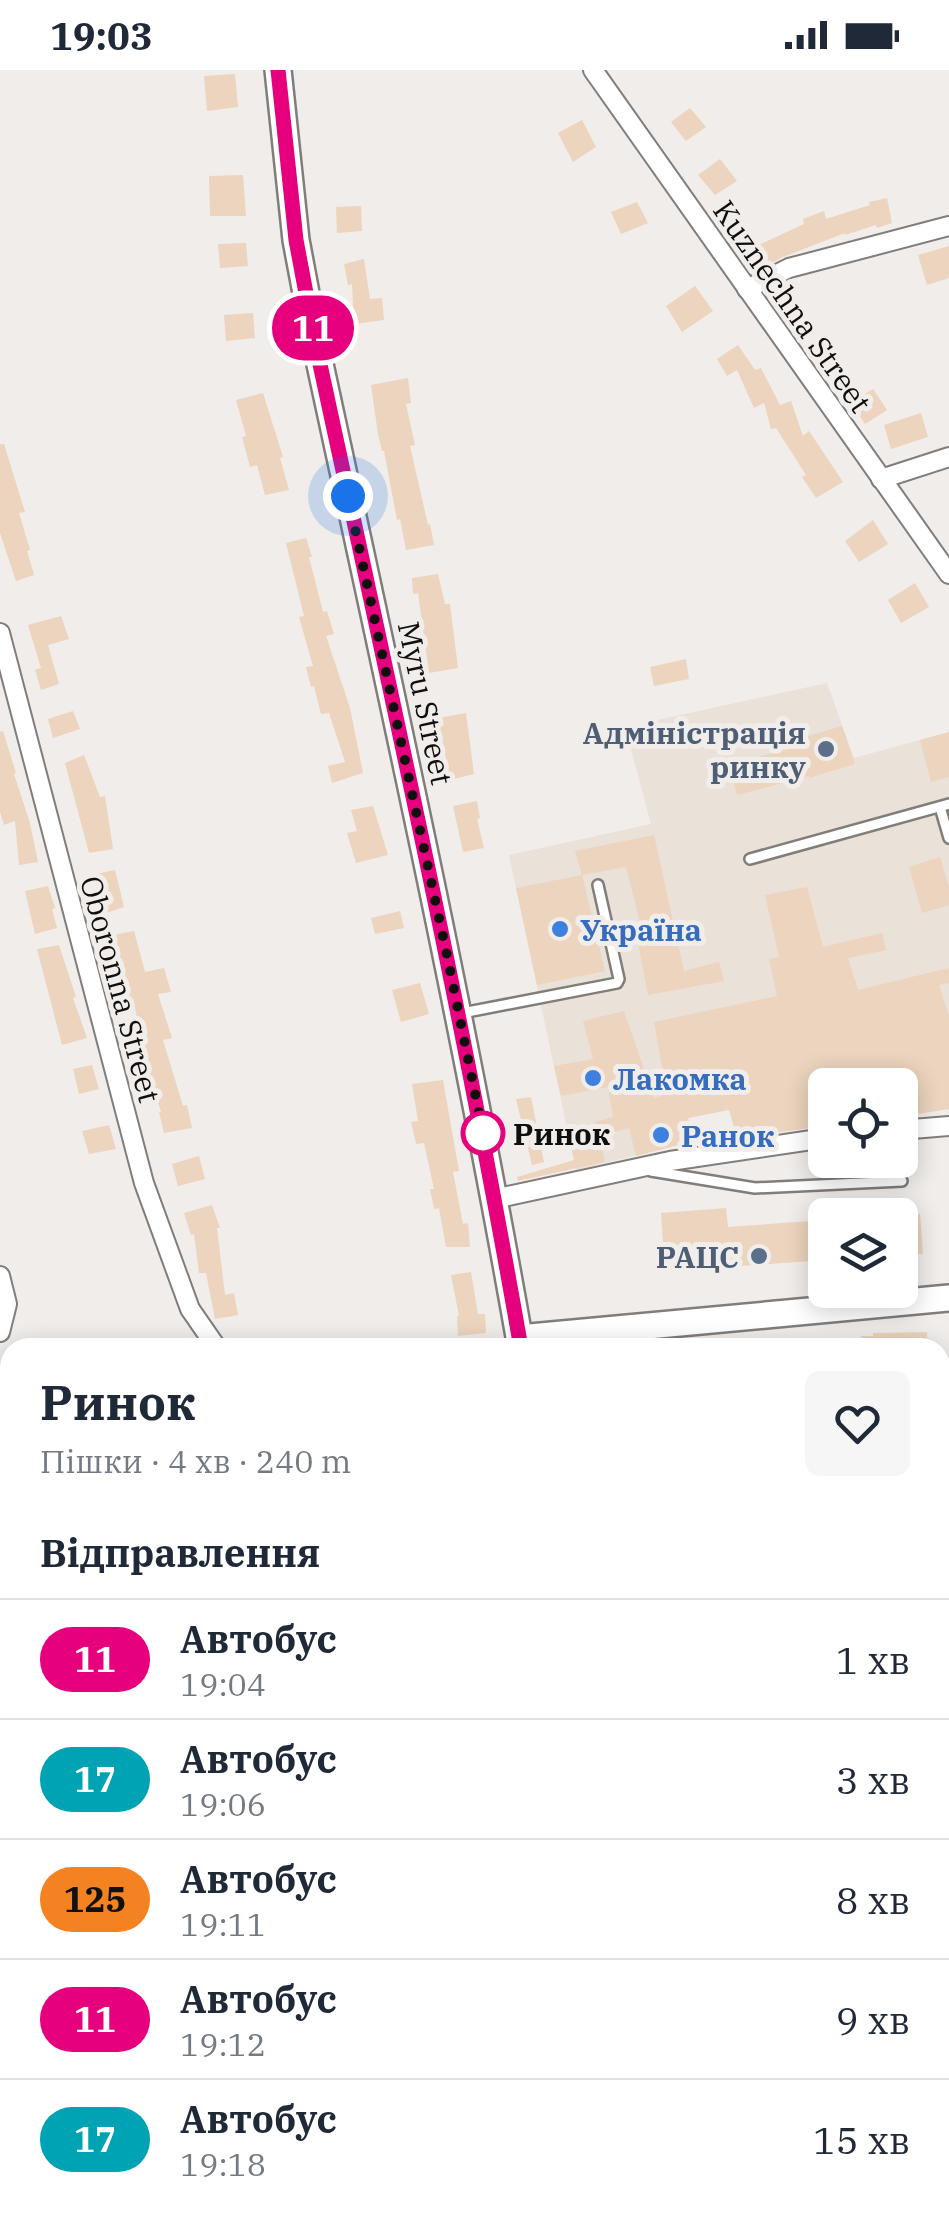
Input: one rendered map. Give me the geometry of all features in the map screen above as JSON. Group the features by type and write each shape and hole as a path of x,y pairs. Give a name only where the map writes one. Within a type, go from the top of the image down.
{"street":[{"name":"Myru Street","path":"278,70 299,257 459,1013 519,1338"},
{"name":"Kuznechna Street","path":"593,70 949,574"},
{"path":"746,289 788,268 949,226"},
{"path":"882,479 949,457"},
{"name":"Oboronna Street","path":"0,634 144,1183 190,1309 210,1338"},
{"path":"918,1129 949,1126"},
{"path":"494,1199 670,1161 808,1141"},
{"path":"0,1276 8,1304 0,1332"},
{"path":"559,1338 949,1298"}],"lane":[{"path":"750,859 944,806 949,838"},
{"path":"459,1013 617,984 598,885"},
{"path":"635,1168 755,1188 902,1181"}],"shaded area":[{"path":"827,683 854,758 949,732 949,1063 918,1070 808,1068 808,1093 688,1118 694,1141 576,1170 509,855 651,824 625,727"}],"building":[{"path":"235,74 238,107 207,111 204,76"},
{"path":"690,108 706,127 686,141 671,122"},
{"path":"582,120 596,147 573,162 558,133"},
{"path":"720,159 737,181 715,195 698,175"},
{"path":"243,175 246,216 210,216 209,176"},
{"path":"887,198 892,223 845,233 760,269 750,249 824,211 826,219"},
{"path":"637,202 648,223 621,234 611,212"},
{"path":"361,206 362,231 337,233 336,207"},
{"path":"246,243 248,266 220,268 218,244"},
{"path":"949,246 949,278 927,285 918,255"},
{"path":"364,259 370,299 382,298 384,320 354,324 352,284 348,285 344,264"},
{"path":"695,286 713,311 682,332 666,306"},
{"path":"253,313 255,338 226,341 224,315"},
{"path":"738,345 755,370 761,368 780,405 791,401 803,436 809,431 843,482 816,498 776,428 771,429 764,403 754,408 737,370 727,376 717,359"},
{"path":"408,378 411,403 406,404 415,445 410,446 434,545 406,550 378,434 371,385"},
{"path":"873,389 887,410 865,424 851,403"},
{"path":"263,393 289,490 265,495 257,465 250,467 236,400"},
{"path":"921,413 928,437 891,449 884,425"},
{"path":"0,444 4,444 25,512 19,513 34,575 16,581 0,533"},
{"path":"873,520 888,544 859,562 845,541"},
{"path":"306,538 323,612 327,611 334,634 326,636 350,708 363,773 332,783 328,766 345,762 329,713 321,714 314,686 311,687 306,667 313,666 299,617 304,616 286,543"},
{"path":"438,574 445,604 450,604 458,668 429,673 418,593 413,594 412,578"},
{"path":"915,583 929,607 901,623 888,600"},
{"path":"61,616 69,639 48,645 59,684 41,690 35,670 41,668 28,625"},
{"path":"686,659 689,679 654,686 650,667"},
{"path":"73,711 80,729 53,738 48,719"},
{"path":"466,713 474,774 450,780 438,718"},
{"path":"842,726 855,764 737,795 729,764 801,746 799,739"},
{"path":"3,731 38,862 19,865 15,821 4,825 0,812"},
{"path":"949,732 949,777 931,782 920,740"},
{"path":"84,755 100,797 105,796 113,849 89,853 65,763"},
{"path":"477,801 484,848 463,852 453,806"},
{"path":"373,806 388,855 356,863 347,833 357,831 351,810"},
{"path":"654,835 684,971 719,962 724,981 648,995 638,943 645,942 626,867 582,875 575,851"},
{"path":"940,857 949,887 949,905 922,913 909,867"},
{"path":"115,870 124,907 106,913 96,874"},
{"name":"Україна","path":"582,875 605,971 537,985 516,888"},
{"path":"48,886 57,928 35,934 25,891"},
{"path":"807,887 823,947 882,933 886,950 848,958 858,990 949,968 949,983 939,985 949,1017 949,1109 918,1114 918,1068 808,1068 808,1128 737,1138 729,1110 688,1118 694,1141 636,1156 629,1128 599,1136 595,1122 613,1117 608,1087 561,1096 554,1066 593,1059 583,1021 624,1011 654,1098 667,1094 654,1022 777,996 769,959 779,957 765,895"},
{"path":"400,911 404,928 375,934 371,918"},
{"path":"134,931 145,972 164,968 171,992 158,994 172,1038 163,1040 192,1128 164,1133 133,998 130,999 119,962 115,963 108,936"},
{"path":"59,945 87,1038 62,1045 37,949"},
{"path":"420,983 429,1014 401,1022 392,990"},
{"path":"92,1065 99,1089 79,1094 73,1069"},
{"path":"443,1080 459,1171 453,1172 463,1224 468,1223 470,1247 446,1247 439,1208 434,1209 424,1143 416,1144 411,1122 418,1121 412,1084"},
{"path":"531,1097 544,1162 532,1165 516,1099"},
{"path":"109,1125 116,1149 89,1154 82,1131"},
{"path":"599,1136 605,1162 518,1181 517,1177 574,1160 570,1142"},
{"path":"199,1156 205,1179 178,1186 172,1164"},
{"path":"212,1205 220,1228 225,1295 234,1293 238,1315 215,1319 206,1273 199,1273 194,1234 191,1235 184,1213"},
{"path":"726,1208 728,1227 808,1221 808,1261 713,1268 712,1253 664,1256 661,1213"},
{"path":"920,1214 923,1254 918,1254"},
{"path":"471,1272 478,1314 485,1314 486,1333 458,1336 459,1316 451,1275"},
{"path":"927,1332 927,1338 861,1338 873,1333"}],"bus line":[{"name":"11","path":"278,70 296,240 315,341 448,960 519,1338"}],"place":[{"name":"Адміністрація ринку","path":"826,749"},
{"name":"Україна","path":"560,929"},
{"name":"Лакомка","path":"593,1078"},
{"name":"Ринок","path":"483,1133"},
{"name":"Ранок","path":"661,1135"},
{"name":"РАЦС","path":"759,1256"}],"route":[{"path":"348,496 483,1133"}]}
